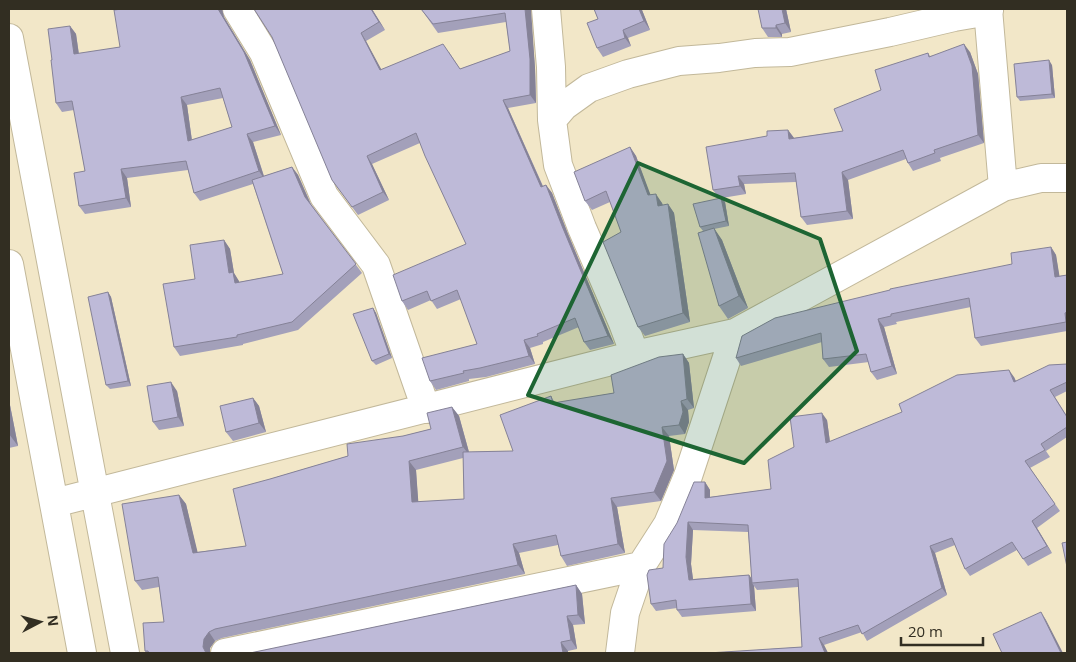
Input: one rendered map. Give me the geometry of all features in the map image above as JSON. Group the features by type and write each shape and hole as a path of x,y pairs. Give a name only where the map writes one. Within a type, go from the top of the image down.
{"street":[{"path":"237,9 264,53 324,196 376,266 426,409"},
{"path":"546,9 551,67 552,120 558,165 635,355"},
{"path":"552,120 564,106 589,88 628,74 679,61 755,53 790,52 989,10 1002,187"},
{"path":"9,38 125,653"},
{"path":"54,503 635,355 735,333 1002,187 1041,178 1067,178"},
{"path":"9,264 82,653"},
{"path":"620,653 625,613 641,566 668,524 688,476 735,333"},
{"path":"225,653 641,566"}],"highlighted area":[{"path":"638,163 820,239 857,351 744,463 528,395"}],"building":[{"path":"218,9 244,52 275,126 247,134 259,171 194,193 186,161 121,169 126,198 79,206 74,173 85,171 72,101 56,103 48,29 70,26 74,54 120,47 114,10","holes":["220,88 232,127 188,141 181,97"]},
{"path":"254,9 371,9 379,22 361,33 380,70 443,44 460,69 510,51 505,13 433,24 421,9 525,9 530,59 530,95 503,100 541,187 546,185 608,336 584,342 575,318 537,334 538,336 524,340 529,356 463,371 464,373 430,381 422,358 477,344 457,290 431,301 427,291 402,301 393,275 466,244 416,133 367,156 383,192 352,207 332,180 272,37"},
{"path":"594,9 639,9 644,21 623,30 625,38 597,48 587,23 598,19"},
{"path":"758,9 782,9 785,23 776,25 776,28 762,28"},
{"path":"964,44 972,66 978,135 934,150 935,153 908,163 903,150 842,172 847,211 801,217 795,173 738,176 740,186 713,190 706,147 767,136 767,131 788,130 789,139 843,131 834,109 881,90 875,70 928,53 929,57"},
{"path":"1049,60 1052,94 1017,97 1014,64"},
{"path":"630,147 648,195 656,194 658,206 668,204 683,313 638,327 603,242 621,232 606,191 585,201 574,172"},
{"path":"292,167 305,197 356,264 292,322 237,335 237,337 174,347 163,284 195,279 190,245 224,240 229,273 233,272 235,283 283,274 252,180"},
{"path":"721,198 726,221 700,227 693,204"},
{"path":"714,228 739,296 719,306 698,233"},
{"path":"1051,247 1055,277 1067,275 1066,322 975,338 969,298 891,314 891,316 878,319 892,366 871,372 866,354 823,359 821,333 736,358 742,336 775,318 890,289 1012,264 1011,253"},
{"path":"108,292 128,381 106,385 88,297"},
{"path":"373,308 389,354 372,361 353,314"},
{"path":"683,354 687,399 681,401 683,412 679,425 662,427 667,461 654,492 611,498 618,544 561,556 556,535 513,544 518,565 215,629 209,632 204,639 203,647 206,653 149,653 145,651 143,623 164,622 158,577 135,581 122,504 179,495 193,553 246,546 233,489 348,456 347,444 403,436 431,429 427,413 452,407 463,447 409,461 412,502 464,499 463,452 513,451 500,415 551,396 553,403 614,393 611,375 659,357"},
{"path":"1067,364 1067,382 1050,390 1067,417 1067,427 1041,444 1045,450 1025,461 1055,504 1032,521 1047,546 1023,559 1012,542 965,569 952,538 930,546 942,588 862,634 858,625 819,638 825,653 708,653 802,647 798,579 752,583 748,525 688,522 686,557 689,580 749,575 751,604 677,610 676,600 651,604 647,575 649,570 663,568 664,544 677,523 694,482 705,482 705,498 771,489 768,460 794,447 790,417 822,413 826,443 902,412 899,404 957,375 1009,370 1014,382 1049,365"},
{"path":"171,382 178,417 153,422 147,386"},
{"path":"253,398 259,423 226,432 220,406"},
{"path":"1067,542 1067,567 1062,543"},
{"path":"576,585 578,615 567,616 571,640 561,642 563,653 250,653"},
{"path":"1041,612 1061,653 1002,653 993,634"}]}
